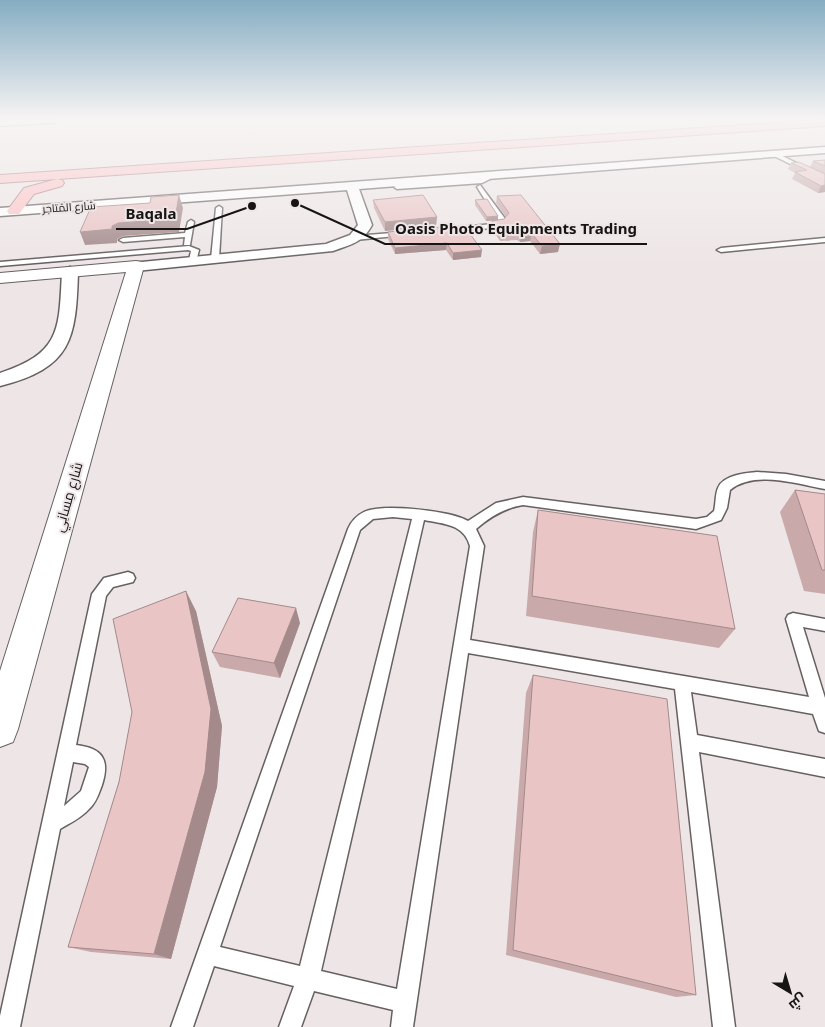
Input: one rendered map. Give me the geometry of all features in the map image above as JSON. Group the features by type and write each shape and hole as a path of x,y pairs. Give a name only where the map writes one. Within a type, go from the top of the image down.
{"highway":[{"path":"0,179 168,168"},
{"path":"5,211 29,192 43,186 63,182 246,168"},
{"path":"0,188 9,189 14,194 5,211"}],"street":[{"name":"شارع المُتاجر","path":"5,211 352,185 396,184 582,168"},
{"path":"0,278 28,265 70,272 136,266 190,254 215,258 317,249 338,245 355,238 360,234 365,225 352,185"},
{"name":"شارع مِسانِي","path":"1,727 136,266"},
{"path":"0,380 37,366 49,357 60,343 68,324 70,272"}],"lane":[{"path":"802,168 825,179"},
{"path":"396,184 401,194"},
{"path":"436,232 494,226 502,223 503,220 480,187"},
{"path":"215,258 219,208"},
{"path":"0,264 28,265 190,254 189,234 191,222"},
{"path":"355,238 416,233"},
{"path":"123,240 189,234"},
{"path":"721,250 825,240"},
{"path":"469,528 490,510 501,505 523,501 696,524 718,516 722,510 724,488 736,478 756,475 825,485"},
{"path":"182,1027 354,529 364,517 384,511 460,523 469,528 475,536 477,546 402,1027"},
{"path":"290,1027 308,978 419,516"},
{"path":"9,1027 99,594 109,582 128,578"},
{"path":"825,624 793,619 825,725"},
{"path":"462,644 820,707"},
{"path":"682,683 724,1027"},
{"path":"690,742 825,768"},
{"path":"50,824 78,808 89,797 98,767 92,758 66,752"},
{"path":"207,954 406,1002"}],"building":[{"path":"802,168 812,168 825,174 825,185 821,186 795,172 807,170"},
{"path":"179,195 175,219 118,223 112,226 112,229 80,232 91,207 150,203 151,197"},
{"path":"423,195 437,217 385,222 373,200"},
{"path":"521,195 560,244 542,246 532,234 521,235 518,232 501,233 492,221 504,219 509,213 497,196"},
{"path":"487,199 498,216 487,217 475,200"},
{"path":"441,227 443,230 467,230 482,250 453,253 447,243 395,248 388,232"},
{"path":"795,490 825,494 825,570 822,570"},
{"path":"538,510 717,536 735,629 532,596"},
{"path":"186,591 211,709 205,772 154,954 68,947 119,782 132,712 113,619"},
{"path":"238,598 296,608 274,663 212,652"},
{"path":"533,675 667,699 696,995 513,950"}],"place":[{"name":"Oasis Photo Equipments Trading","path":"295,203"},
{"name":"Baqala","path":"252,206"}]}
